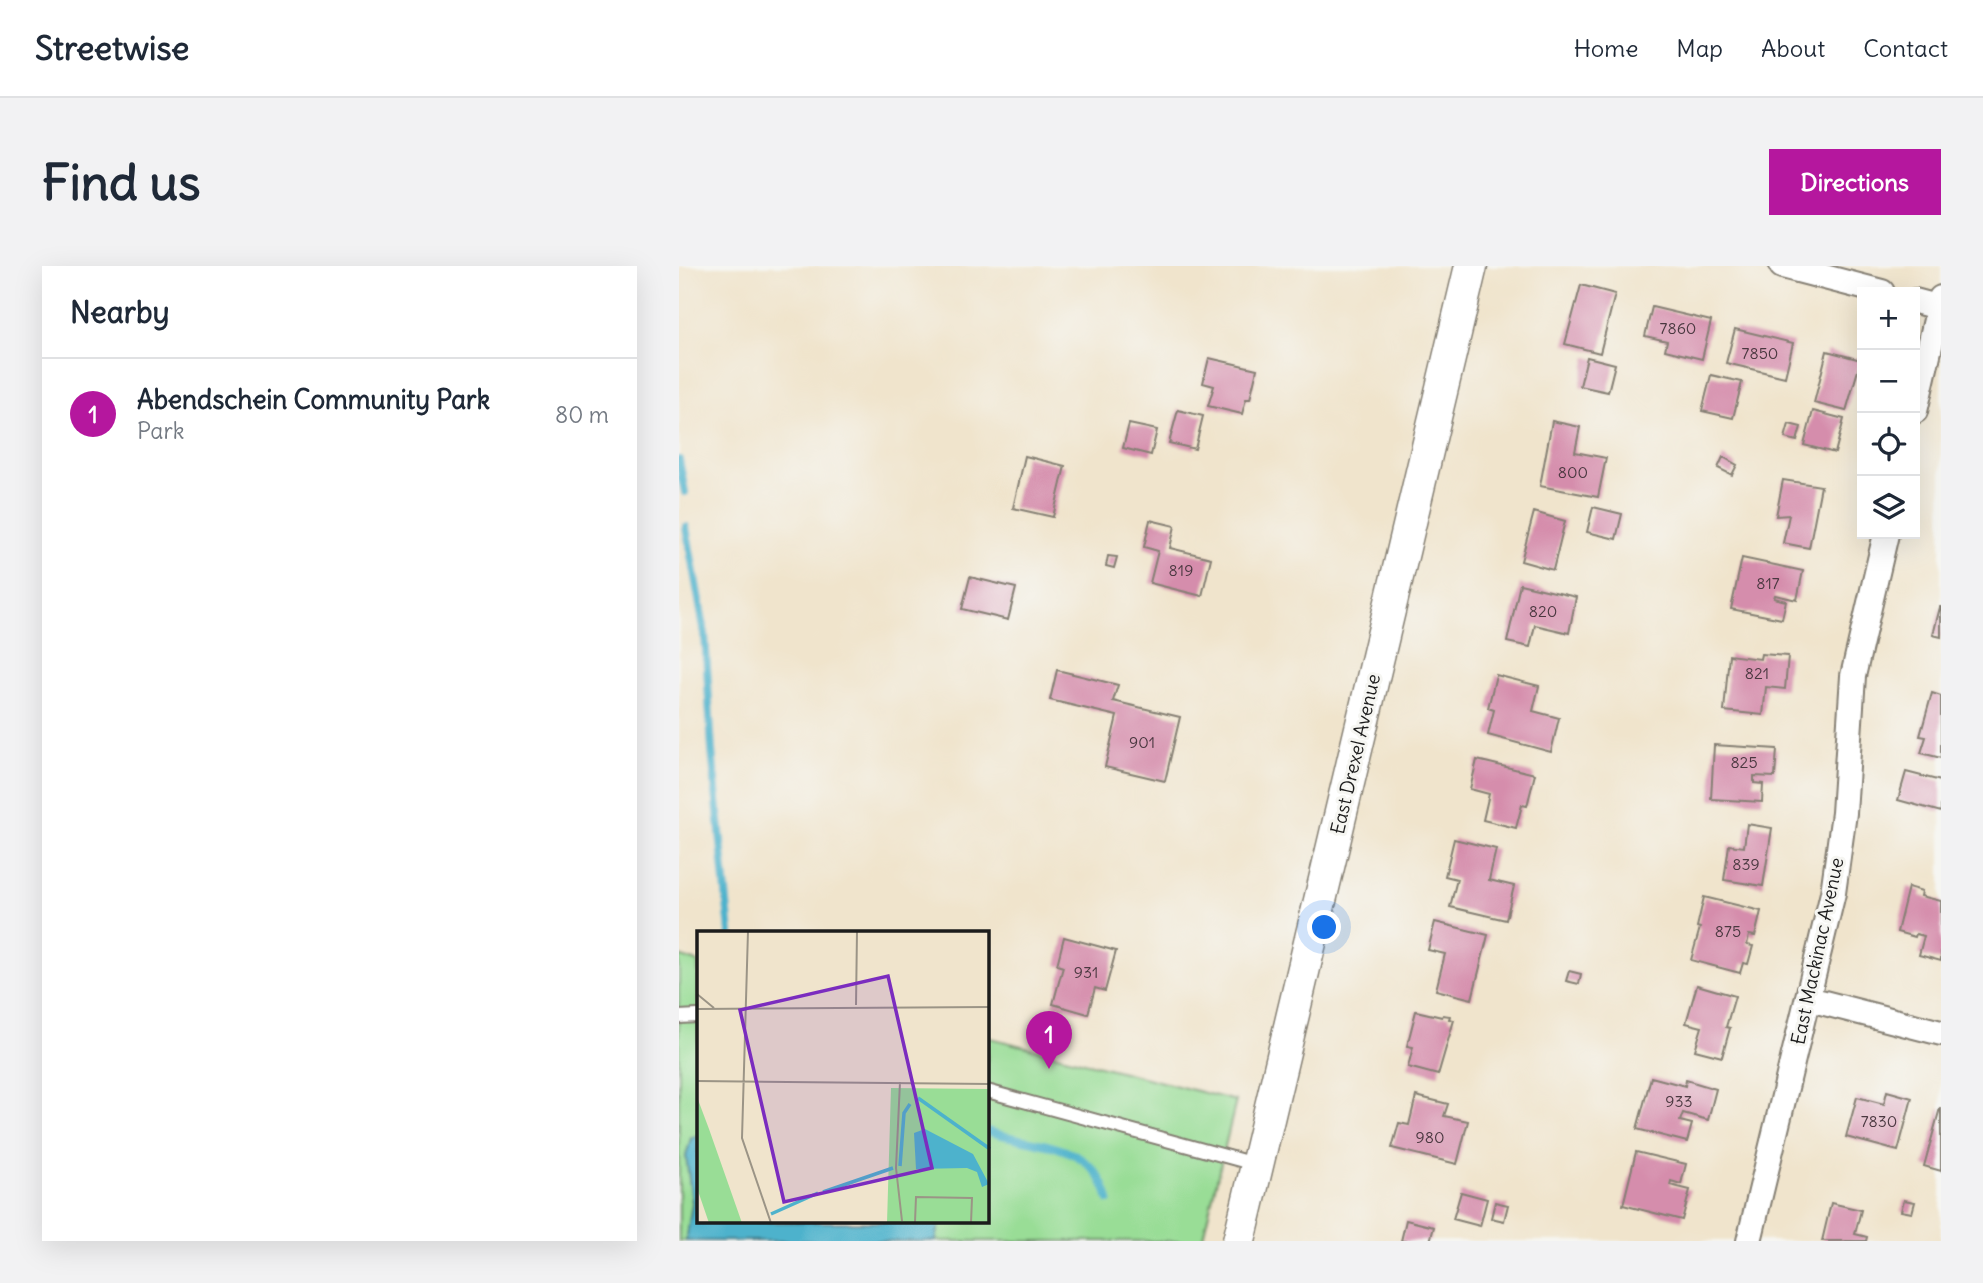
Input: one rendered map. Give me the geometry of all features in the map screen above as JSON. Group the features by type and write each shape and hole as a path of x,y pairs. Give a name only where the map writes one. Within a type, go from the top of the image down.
{"street":[{"name":"East Drexel Avenue","path":"1239,1241 1471,266"},
{"path":"1782,266 1863,287"},
{"path":"1920,302 1940,304 1920,390"},
{"name":"East Mackinac Avenue","path":"1749,1241 1833,892 1844,813 1853,676 1885,539"},
{"path":"1809,999 1941,1033"}],"lane":[{"path":"679,1017 697,1016"},
{"path":"989,1092 1258,1166"}],"green space":[{"path":"679,956 697,962 697,1224 989,1224 989,1038 1236,1101 1202,1241 679,1241"}],"water":[{"path":"697,1135 697,1224 940,1224 936,1241 686,1241 692,1203 686,1156 691,1138"}],"building":[{"path":"1581,285 1615,294 1600,353 1565,344"},
{"path":"1652,307 1711,321 1702,359 1665,350 1667,341 1645,336"},
{"path":"1735,329 1793,343 1785,377 1726,363"},
{"path":"1827,351 1857,359 1857,374 1846,411 1814,403"},
{"path":"1587,357 1615,364 1608,392 1580,386"},
{"path":"1209,358 1257,369 1250,399 1246,399 1242,414 1208,406 1214,386 1203,383"},
{"path":"1711,375 1742,382 1733,418 1702,411"},
{"path":"1178,410 1203,416 1195,449 1169,443"},
{"path":"1813,411 1844,419 1835,453 1804,445"},
{"path":"1552,421 1580,427 1575,452 1606,458 1598,497 1540,486"},
{"path":"1129,424 1157,430 1151,455 1123,448"},
{"path":"1789,424 1801,427 1797,441 1785,438"},
{"path":"1025,456 1065,466 1053,517 1013,508"},
{"path":"1723,457 1737,465 1732,475 1718,468"},
{"path":"1783,480 1821,486 1809,548 1783,543 1789,515 1776,516"},
{"path":"1593,507 1622,514 1616,539 1587,532"},
{"path":"1534,512 1565,521 1553,570 1521,561"},
{"path":"1150,520 1175,526 1170,548 1211,558 1202,596 1150,583 1158,551 1144,547"},
{"path":"1108,556 1117,557 1114,568 1106,566"},
{"path":"1742,558 1803,571 1797,600 1775,595 1774,598 1786,601 1782,619 1731,609"},
{"path":"970,577 1016,588 1008,620 962,609"},
{"path":"1520,584 1576,597 1569,633 1535,625 1530,647 1507,642"},
{"path":"1941,607 1941,637 1933,635"},
{"path":"1761,654 1788,656 1785,689 1766,687 1763,715 1724,711 1729,655 1760,659"},
{"path":"1057,670 1118,685 1113,701 1180,717 1165,781 1105,767 1117,716 1050,700"},
{"path":"1496,675 1539,686 1533,711 1559,718 1551,752 1488,735 1494,710 1488,708"},
{"path":"1932,693 1941,696 1941,758 1921,753 1926,737 1920,736"},
{"path":"1714,745 1777,749 1775,777 1754,776 1754,783 1763,784 1762,802 1711,799"},
{"path":"1477,760 1535,774 1527,806 1522,805 1516,828 1483,820 1489,794 1470,789"},
{"path":"1906,772 1941,781 1941,812 1898,800"},
{"path":"1747,824 1772,828 1763,886 1724,880 1729,845 1744,847"},
{"path":"1454,839 1496,849 1489,880 1514,886 1506,920 1450,907 1457,879 1445,876"},
{"path":"1908,887 1922,891 1921,896 1941,901 1941,961 1919,955 1924,936 1916,934 1915,937 1897,932"},
{"path":"1704,897 1761,911 1755,936 1749,935 1747,945 1753,946 1748,964 1743,963 1740,973 1691,960 1700,928 1697,927"},
{"path":"1435,922 1488,935 1472,999 1436,990 1445,954 1428,950"},
{"path":"1064,937 1116,951 1105,991 1095,988 1088,1014 1053,1004 1063,967 1057,965"},
{"path":"1569,971 1581,974 1579,984 1566,981"},
{"path":"1697,985 1735,996 1726,1027 1730,1028 1722,1057 1695,1050 1702,1027 1686,1023"},
{"path":"1416,1011 1442,1017 1450,1016 1449,1019 1454,1020 1438,1075 1408,1067 1413,1047 1407,1046"},
{"path":"1651,1077 1685,1086 1686,1080 1716,1089 1708,1120 1683,1113 1680,1121 1692,1124 1687,1142 1637,1129"},
{"path":"1887,1091 1912,1098 1898,1151 1846,1137 1857,1097 1884,1104"},
{"path":"1416,1096 1448,1104 1444,1116 1468,1121 1457,1164 1392,1148 1399,1123 1409,1125"},
{"path":"1941,1108 1941,1171 1924,1166"},
{"path":"1636,1152 1686,1164 1681,1184 1671,1181 1670,1185 1690,1190 1682,1220 1623,1205"},
{"path":"1461,1192 1487,1199 1480,1226 1453,1219"},
{"path":"1904,1200 1915,1202 1912,1213 1901,1211"},
{"path":"1495,1202 1508,1205 1504,1221 1491,1218"},
{"path":"1831,1203 1861,1210 1855,1234 1867,1237 1866,1241 1822,1241"},
{"path":"1406,1220 1434,1227 1430,1241 1401,1241"}],"waterway":[{"path":"679,460 685,492"},
{"path":"686,527 705,634 712,750 730,931"},
{"path":"989,1132 1061,1149 1077,1156 1091,1166 1101,1180 1109,1200"}],"place":[{"name":"Abendschein Community Park","path":"1049,1069"}]}
